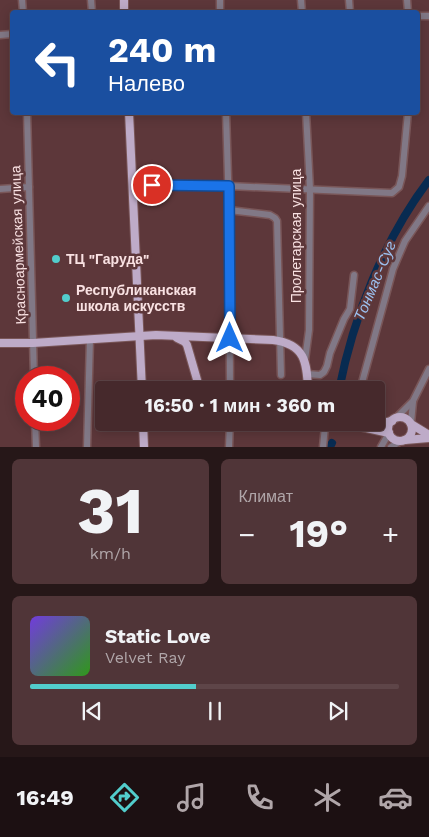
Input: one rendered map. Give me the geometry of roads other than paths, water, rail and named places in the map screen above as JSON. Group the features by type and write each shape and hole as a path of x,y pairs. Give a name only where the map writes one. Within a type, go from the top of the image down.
{"main road":[{"path":"129,115 142,381"},
{"path":"168,335 180,339 187,345 197,381"},
{"path":"0,343 33,343 168,335 280,341 295,348 305,360 307,381"},
{"path":"187,345 193,337"},
{"path":"0,348 22,347 33,343"},
{"path":"385,421 402,417 429,437"},
{"path":"389,433 389,426 393,420"},
{"path":"403,440 411,435 411,423"},
{"path":"143,431 144,447"},
{"path":"381,431 389,433 395,439 403,440 429,437"}],"street":[{"name":"Красноармейская улица","path":"27,115 34,366"},
{"path":"226,115 230,210 230,381"},
{"name":"Пролетарская улица","path":"305,360 308,330 310,190 306,115"},
{"path":"133,185 229,186 386,193 395,190 402,176 408,115"},
{"path":"0,189 29,187"},
{"path":"362,381 393,269 405,241 429,206"},
{"path":"230,210 270,215 278,221 280,375"},
{"path":"307,374 320,374 324,372 327,366 330,353 350,309 354,275"},
{"path":"87,447 90,339"},
{"path":"393,420 413,401 429,369"},
{"path":"411,423 413,401"},
{"path":"35,431 36,447"},
{"path":"229,447 230,431"},
{"path":"323,447 324,431"},
{"path":"381,447 389,433"},
{"path":"391,447 403,440"}],"waterway":[{"name":"Тонмас-Суг","path":"341,381 353,335 372,280 398,228 429,180"},
{"name":"Тонмас-Суг","path":"330,447 332,443"}],"place":[{"name":"ТЦ \"Гаруда\"","path":"56,259"},
{"name":"Республиканская школа искусств","path":"66,298"}]}
